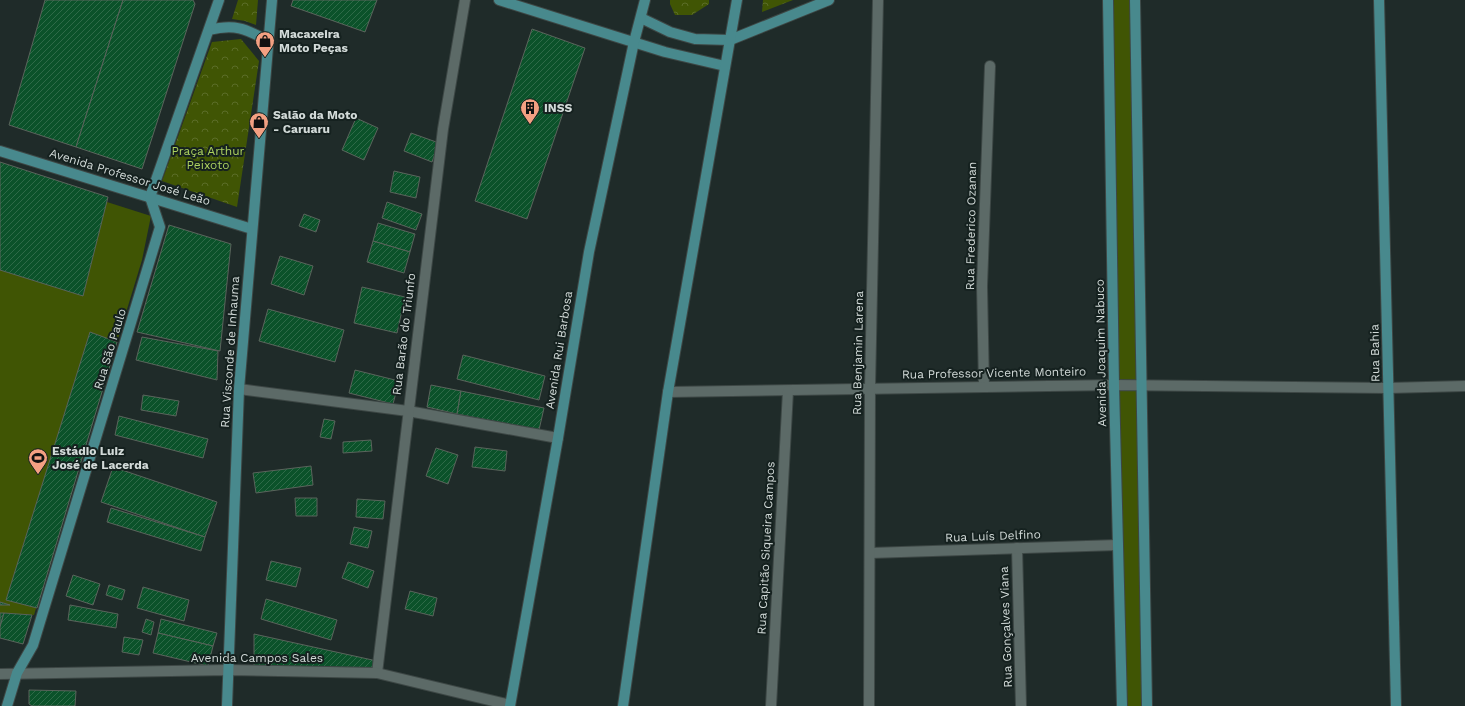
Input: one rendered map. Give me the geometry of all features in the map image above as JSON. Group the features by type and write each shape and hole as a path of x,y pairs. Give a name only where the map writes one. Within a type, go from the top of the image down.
{"street":[{"path":"150,197 219,0"},
{"name":"Rua Visconde de Inhauma","path":"227,706 239,389 272,0"},
{"name":"Rua Barão do Triunfo","path":"376,673 443,129 465,0"},
{"path":"499,0 665,52 725,66"},
{"name":"Avenida Rui Barbosa","path":"510,706 558,438 589,252 634,42 645,0"},
{"path":"624,706 668,392 737,0"},
{"path":"641,18 670,32 695,39 730,40 829,0"},
{"name":"Rua Benjamin Larena","path":"869,706 870,388 878,0"},
{"name":"Avenida Joaquim Nabuco","path":"1108,0 1114,385 1122,706"},
{"path":"1135,0 1148,706"},
{"name":"Rua Bahia","path":"1379,0 1396,706"},
{"path":"209,30 224,27 236,27 250,31 268,41"},
{"name":"Rua Frederico Ozanan","path":"984,387 982,286 990,66"},
{"name":"Avenida Professor José Leão","path":"0,151 252,229"},
{"name":"Rua São Paulo","path":"6,706 17,673 33,645 160,227 150,197"},
{"name":"Rua Professor Vicente Monteiro","path":"668,392 1114,385 1388,388 1465,386"},
{"path":"239,389 408,411 558,438"},
{"name":"Rua Capitão Siqueira Campos","path":"771,706 788,391"},
{"name":"Rua Luís Delfino","path":"870,553 1118,545"},
{"name":"Rua Gonçalves Viana","path":"1017,548 1021,706"},
{"name":"Avenida Campos Sales","path":"0,674 228,670 376,673 510,706"}],"green space":[{"path":"238,0 258,0 256,25 245,21 232,19"},
{"path":"670,0 709,0 709,4 692,15 675,15 670,4"},
{"path":"763,0 793,0 762,12"},
{"path":"1112,0 1132,0 1138,383 1117,382"},
{"name":"Praça Arthur Peixoto","path":"241,39 259,61 237,207 162,181 212,42"},
{"name":"Estádio Luiz José de Lacerda","path":"0,168 151,216 142,260 34,615 0,613"},
{"path":"1117,389 1137,389 1143,706 1125,706"}],"building":[{"path":"45,0 123,0 76,147 9,125"},
{"path":"123,0 193,0 195,4 142,169 76,147"},
{"path":"293,0 377,0 365,32 291,6"},
{"name":"INSS","path":"532,29 585,48 527,219 475,201"},
{"path":"356,118 378,128 364,160 342,150"},
{"path":"411,133 439,143 432,162 404,151"},
{"path":"0,162 108,197 83,296 0,270"},
{"path":"394,171 420,177 416,198 390,192"},
{"path":"387,202 422,214 416,230 382,218"},
{"path":"304,214 320,220 316,232 299,226"},
{"path":"378,223 415,234 410,252 373,241"},
{"path":"169,225 231,244 220,351 137,332"},
{"path":"373,241 410,252 404,273 367,262"},
{"path":"280,256 313,266 304,295 271,284"},
{"path":"362,287 405,297 397,333 354,323"},
{"path":"268,309 344,330 335,362 259,341"},
{"path":"90,332 117,342 37,608 6,600"},
{"path":"142,337 218,351 217,380 136,360"},
{"path":"463,355 545,376 539,400 457,379"},
{"path":"355,370 399,381 393,404 349,393"},
{"path":"431,385 461,391 457,414 427,407"},
{"path":"461,391 544,408 539,430 457,414"},
{"path":"143,395 179,401 176,416 141,410"},
{"path":"119,416 208,439 203,458 115,435"},
{"path":"324,419 335,421 331,439 320,437"},
{"path":"371,440 372,451 343,453 343,442"},
{"path":"475,447 507,451 505,471 472,467"},
{"path":"436,448 458,455 448,484 426,476"},
{"path":"311,466 313,485 256,493 253,473"},
{"path":"113,467 217,502 205,537 101,502"},
{"path":"295,498 317,498 317,516 296,516"},
{"path":"357,499 385,501 383,519 356,517"},
{"path":"111,508 205,537 201,551 107,522"},
{"path":"354,527 372,531 368,548 350,544"},
{"path":"271,561 301,568 296,587 266,580"},
{"path":"348,562 374,571 368,588 342,578"},
{"path":"73,575 100,584 93,605 66,596"},
{"path":"109,585 125,590 122,600 106,595"},
{"path":"143,587 189,600 184,621 137,608"},
{"path":"410,591 437,598 433,616 405,609"},
{"path":"266,599 337,620 331,640 261,619"},
{"path":"0,602 10,605 0,605"},
{"path":"70,605 118,614 116,628 68,620"},
{"path":"0,613 4,613 0,627"},
{"path":"4,613 32,615 23,644 0,638 0,627"},
{"path":"146,619 154,622 151,635 142,632"},
{"path":"161,619 217,633 213,646 158,633"},
{"path":"158,633 213,646 208,666 153,653"},
{"path":"254,634 377,661 370,670 332,667 254,667"},
{"path":"124,637 143,640 139,655 122,652"},
{"path":"29,690 76,691 75,706 32,706 29,704"}],"place":[{"name":"Macaxeira Moto Peças","path":"265,58"},
{"name":"INSS","path":"530,125"},
{"name":"Salão da Moto - Caruaru","path":"259,139"},
{"name":"Estádio Luiz José de Lacerda","path":"38,475"}]}
